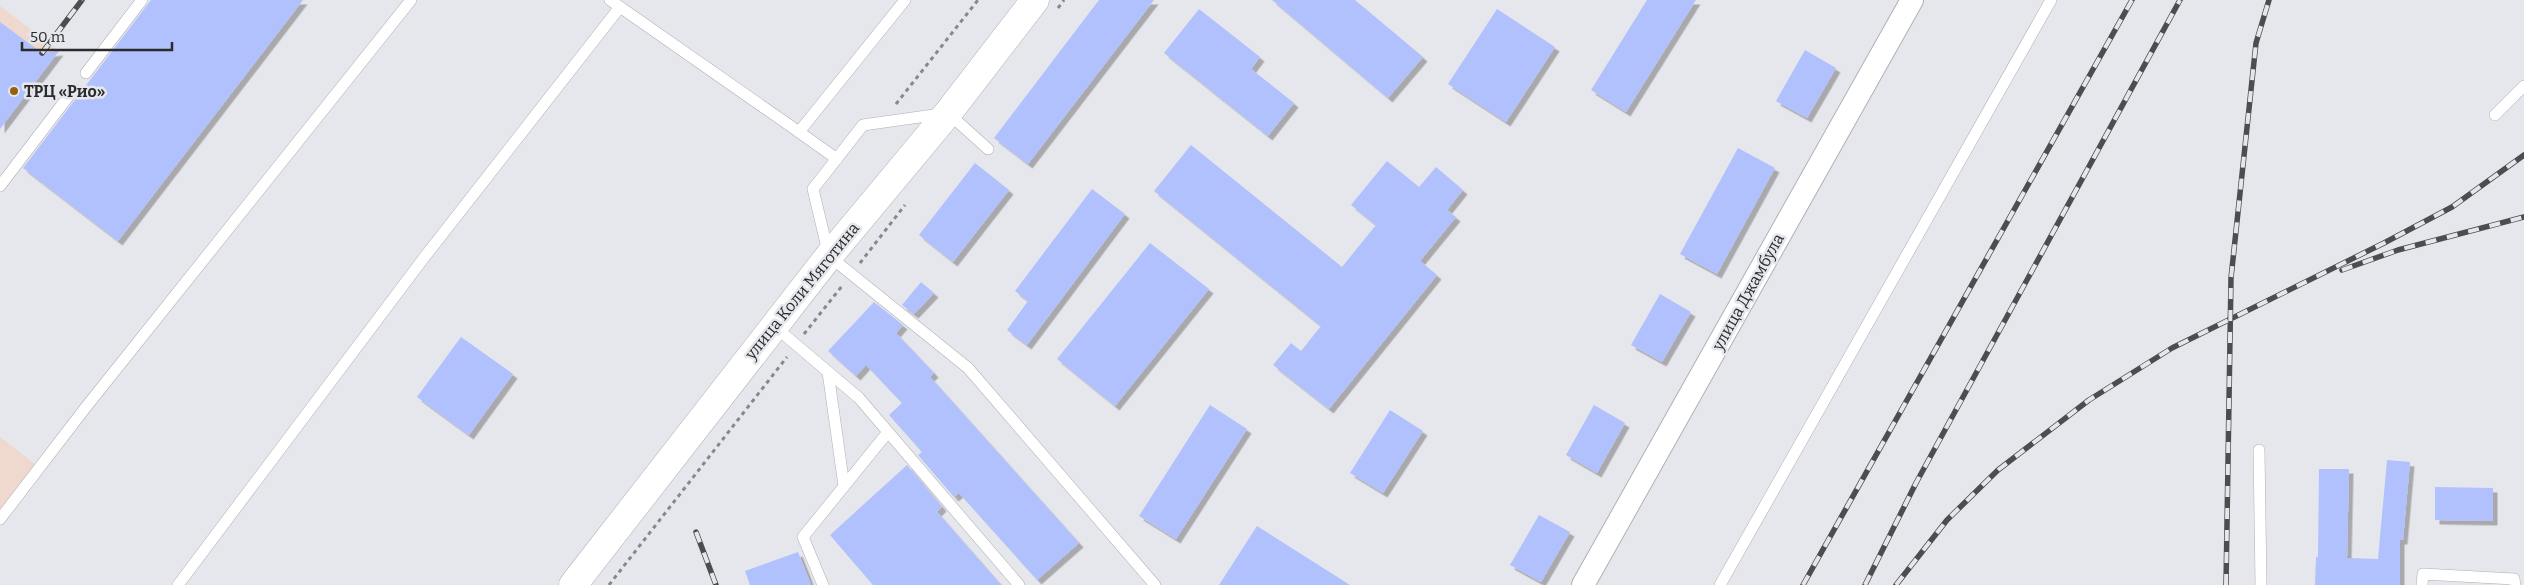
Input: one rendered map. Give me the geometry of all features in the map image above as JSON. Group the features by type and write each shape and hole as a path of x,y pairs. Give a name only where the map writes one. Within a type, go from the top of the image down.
{"main road":[{"name":"улица Коли Мяготина","path":"572,585 829,256 948,114 1044,8"}],"street":[{"name":"улица Джамбула","path":"1583,585 1912,0"}],"lane":[{"path":"86,73 142,0"},
{"path":"0,519 86,407 411,0"},
{"path":"800,132 904,0"},
{"path":"1720,585 2051,0"},
{"path":"178,585 615,3 837,159"},
{"path":"2495,115 2524,86"},
{"path":"0,186 74,89"},
{"path":"988,149 948,114 863,125 813,189 829,256 968,368 1155,585"},
{"path":"774,326 859,398 1019,585"},
{"path":"828,372 844,486"},
{"path":"823,585 803,537 888,432"},
{"path":"2259,450 2261,585"},
{"path":"2422,585 2424,574 2514,579 2515,585"}],"path":[{"path":"882,122 978,0"},
{"path":"1044,8 1064,0"},
{"path":"609,585 911,197"}],"shaded area":[{"name":"ТРЦ «Рио»","path":"0,6 59,51 0,129"},
{"path":"0,437 36,465 0,511"}],"building":[{"path":"151,0 303,0 118,241 23,168"},
{"path":"1099,0 1154,0 1028,164 994,138"},
{"path":"1272,0 1355,0 1423,57 1388,98"},
{"path":"1647,0 1696,0 1626,112 1591,90"},
{"path":"1199,9 1260,57 1251,69 1294,103 1268,136 1164,53"},
{"path":"1497,9 1555,47 1506,122 1448,84"},
{"name":"ТРЦ «Рио»","path":"0,22 42,53 59,51 0,129"},
{"path":"1805,50 1836,68 1807,118 1776,101"},
{"path":"1191,145 1342,267 1376,225 1351,205 1387,161 1419,187 1436,167 1463,190 1447,210 1456,217 1420,261 1437,275 1329,409 1273,365 1291,343 1301,351 1321,326 1154,191"},
{"path":"1738,148 1775,168 1717,274 1680,254"},
{"path":"975,163 1009,190 953,262 919,235"},
{"path":"1092,189 1125,214 1027,345 1007,330 1028,301 1015,291"},
{"path":"1150,243 1209,289 1115,406 1057,359"},
{"path":"921,282 934,293 914,314 902,305"},
{"path":"1660,294 1691,312 1662,362 1631,345"},
{"path":"874,302 903,325 896,333 934,373 930,377 1079,543 1037,580 959,493 954,497 918,455 922,452 889,415 902,403 866,365 856,376 828,351"},
{"path":"461,337 513,374 469,435 417,397"},
{"path":"1210,405 1247,429 1176,539 1139,516"},
{"path":"1594,405 1625,423 1597,473 1566,455"},
{"path":"1390,410 1423,431 1383,493 1350,473"},
{"path":"2387,460 2410,462 2403,540 2400,540 2400,585 2315,585 2316,557 2318,557 2319,469 2349,469 2347,558 2378,559"},
{"path":"907,465 942,507 937,512 1001,585 873,585 830,535"},
{"path":"2435,487 2493,488 2493,521 2435,520"},
{"path":"1539,515 1570,532 1541,582 1510,565"},
{"path":"1257,526 1350,585 1219,585"},
{"path":"798,552 811,585 750,585 745,571"}],"railway":[{"path":"42,53 82,0"},
{"path":"1803,585 2132,0"},
{"path":"1865,585 1916,483 2180,0"},
{"path":"2226,585 2231,278 2256,43 2269,0"},
{"path":"1896,585 1947,520 1998,470 2089,400 2172,348 2384,243 2452,207 2524,155"},
{"path":"2342,270 2398,250 2524,217"},
{"path":"696,532 716,585"}],"place":[{"name":"ТРЦ «Рио»","path":"14,91"}]}
